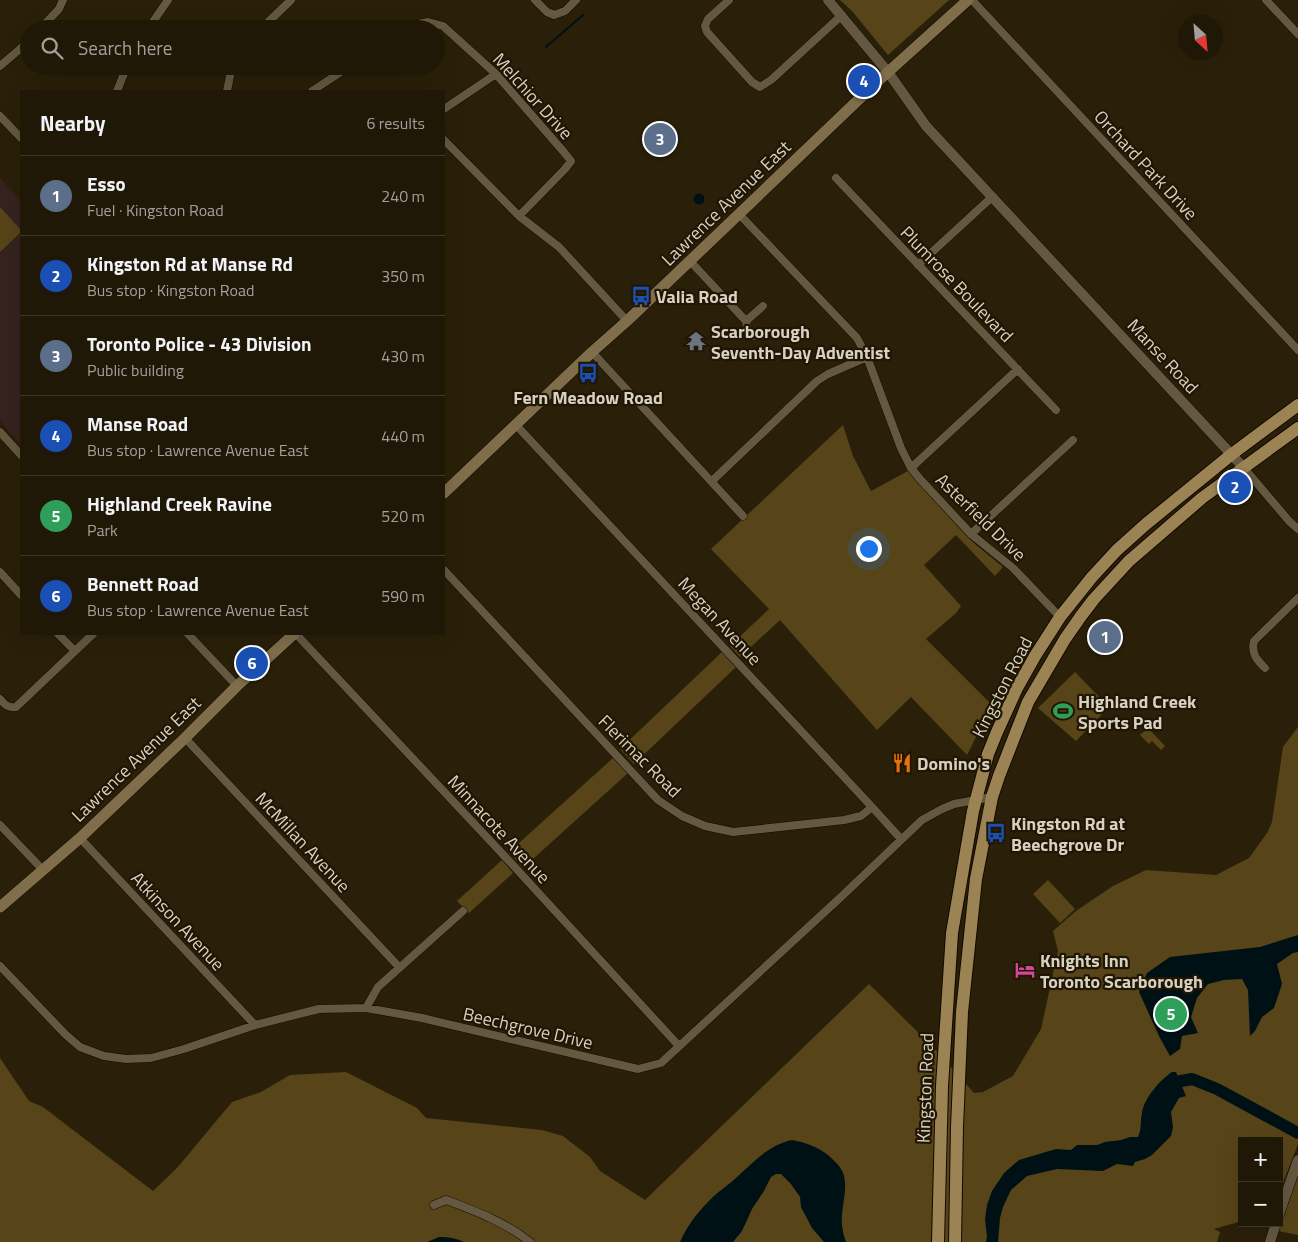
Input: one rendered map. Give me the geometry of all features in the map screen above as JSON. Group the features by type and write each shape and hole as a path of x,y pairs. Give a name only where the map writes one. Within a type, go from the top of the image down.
{"main road":[{"name":"Lawrence Avenue East","path":"445,492 592,352 627,322 888,72 968,0"},
{"name":"Kingston Road","path":"938,1242 942,1086 952,933 976,800 988,754 1017,688 1035,656 1060,617 1092,577 1146,524 1232,454 1298,405"},
{"name":"Kingston Road","path":"955,1242 962,1012 975,888 992,796 998,776 1028,702 1065,639 1094,599 1124,566 1202,498 1298,428"},
{"name":"Lawrence Avenue East","path":"0,907 80,838 237,686 294,635"}],"street":[{"path":"49,20 59,9 64,0"},
{"path":"154,20 168,0"},
{"path":"270,20 291,0"},
{"path":"534,0 547,12 554,15 564,11 576,0"},
{"path":"730,0 708,20 705,26 707,32 752,82 760,87 771,80 842,15"},
{"name":"Manse Road","path":"828,0 888,72 926,126 1232,454 1298,529"},
{"name":"Orchard Park Drive","path":"972,0 1298,350"},
{"path":"1266,0 1298,34"},
{"name":"Melchior Drive","path":"445,28 496,74 571,161 519,216"},
{"path":"0,66 20,49"},
{"path":"445,108 496,74"},
{"path":"117,90 124,75"},
{"path":"228,90 231,75"},
{"path":"314,90 336,75"},
{"path":"0,116 20,137"},
{"path":"445,141 519,216 559,247 627,322"},
{"name":"Plumrose Boulevard","path":"836,178 1056,410"},
{"path":"918,265 992,197"},
{"name":"Asterfield Drive","path":"739,214 857,338 867,357 901,448 911,468 971,534 1013,568 1060,617"},
{"path":"690,260 746,321 747,328 754,336"},
{"path":"746,321 763,306"},
{"path":"592,352 743,516"},
{"path":"712,481 817,381 828,374 867,357"},
{"path":"911,468 1018,369"},
{"name":"Megan Avenue","path":"516,424 901,839"},
{"path":"0,432 20,454"},
{"path":"971,534 1073,440"},
{"name":"Flerimac Road","path":"445,571 658,800 682,816 705,826 733,832 844,820 861,816 872,807"},
{"path":"0,572 20,593"},
{"path":"1265,668 1254,655 1254,642 1298,598"},
{"path":"59,635 75,651"},
{"path":"0,699 10,708 16,707 92,635"},
{"path":"189,635 237,686"},
{"name":"Minnacote Avenue","path":"296,635 511,863 679,1046"},
{"name":"McMillan Avenue","path":"184,738 399,966"},
{"name":"Beechgrove Drive","path":"0,966 65,1034 80,1047 104,1056 126,1059 150,1058 184,1049 255,1025 319,1009 366,1008 422,1018 638,1069 661,1063 922,820 954,804 992,796"},
{"path":"0,825 43,870"},
{"name":"Atkinson Avenue","path":"80,838 255,1025"},
{"path":"366,1008 378,987 399,966 463,911"},
{"path":"1283,1202 1298,1160"},
{"path":"434,1205 446,1200 453,1202 518,1232 530,1242"},
{"path":"1270,1242 1275,1227"}],"shaded area":[{"path":"840,0 949,0 888,55 852,11"},
{"path":"0,178 20,200 20,443 0,421"},
{"path":"699,193 705,199 699,205 693,199"},
{"path":"0,207 20,229 20,233 0,252"},
{"path":"843,425 853,456 871,491 908,471 961,530 1003,567 995,576 956,535 924,565 961,606 956,613 926,639 992,705 967,755 911,697 877,730 780,620 740,657 730,646 769,609 711,549"},
{"path":"722,652 736,667 634,764 620,749"},
{"path":"1075,672 1109,707 1076,741 1038,708"},
{"path":"1298,727 1298,1144 1283,1183 1283,1137 1238,1137 1238,1222 1214,1229 1220,1232 1217,1242 0,1242 0,1058 29,1101 43,1107 153,1191 177,1168 232,1102 261,1092 290,1075 346,1072 417,1108 426,1118 542,1130 563,1136 590,1157 600,1171 645,1200 869,984 932,1046 974,1093 983,1092 1013,1076 1041,1029 1058,951 1053,931 1076,911 1113,886 1146,870 1216,875 1249,858 1267,833 1272,822 1283,747"},
{"path":"1148,728 1165,746 1161,750 1152,741 1149,744 1140,735"},
{"path":"613,758 628,773 523,868 509,852"},
{"path":"502,860 513,873 469,913 457,901"},
{"path":"1048,880 1075,909 1060,923 1033,894"},
{"path":"1298,935 1298,952 1293,953 1277,964 1282,984 1274,1008 1262,1017 1255,1031 1250,1036 1248,990 1242,979 1224,980 1208,984 1197,998 1191,1017 1198,1033 1182,1036 1180,1049 1170,1056 1139,992 1147,973 1170,957 1260,947"},
{"path":"1172,1072 1176,1072 1186,1096 1179,1098 1171,1112 1173,1127 1171,1136 1152,1155 1135,1162 1133,1166 1117,1164 1103,1171 1057,1169 1027,1176 1011,1190 1003,1207 998,1242 986,1242 985,1219 987,1205 992,1191 1004,1173 1019,1160 1056,1149 1071,1150 1077,1145 1097,1145 1130,1137 1138,1137 1143,1107 1146,1101 1158,1085"},
{"path":"792,1140 820,1150 828,1155 842,1170 845,1188 842,1222 846,1242 824,1242 812,1228 801,1207 800,1197 791,1184 781,1174 776,1174 771,1177 752,1209 742,1231 733,1242 680,1242 700,1210 712,1198 763,1154 784,1142"},
{"path":"1298,1174 1298,1235 1278,1231 1279,1227 1283,1227 1283,1217"},
{"path":"439,1237 452,1238 464,1242 427,1242"}],"waterway":[{"path":"546,47 583,15"},
{"path":"1166,1089 1169,1085 1176,1082 1192,1079 1217,1089 1298,1133"}],"place":[{"name":"Manse Road","path":"864,81"},
{"name":"Toronto Police - 43 Division","path":"660,139"},
{"name":"Valia Road","path":"641,296"},
{"name":"Scarborough Seventh-Day Adventist","path":"696,341"},
{"name":"Fern Meadow Road","path":"588,373"},
{"name":"Kingston Rd at Manse Rd","path":"1235,487"},
{"name":"Esso","path":"1105,637"},
{"name":"Bennett Road","path":"252,663"},
{"name":"Highland Creek Sports Pad","path":"1063,711"},
{"name":"Domino's","path":"902,763"},
{"name":"Kingston Rd at Beechgrove Dr","path":"996,833"},
{"name":"Knights Inn Toronto Scarborough","path":"1025,970"},
{"name":"Highland Creek Ravine","path":"1171,1014"}]}
